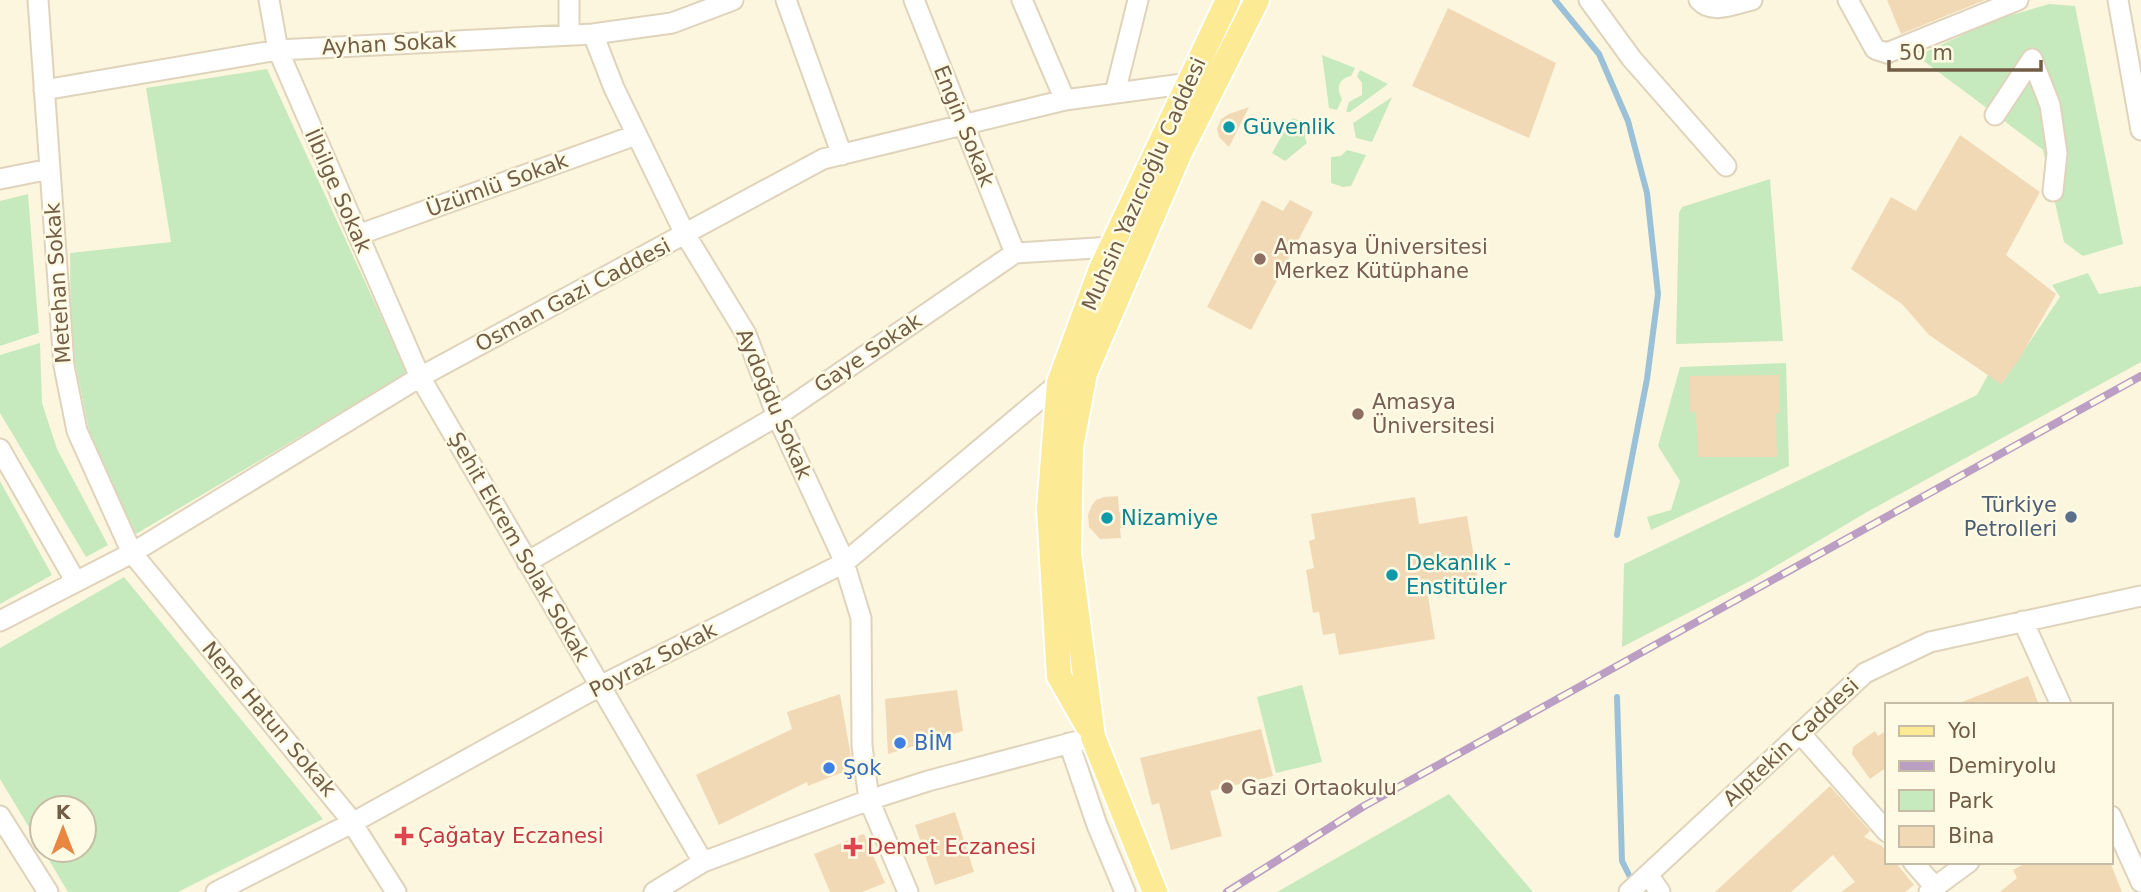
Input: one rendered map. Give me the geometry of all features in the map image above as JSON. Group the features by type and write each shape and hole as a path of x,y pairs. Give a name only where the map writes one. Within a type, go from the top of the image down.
{"main road":[{"name":"Muhsin Yazıcıoğlu Caddesi","path":"1155,892 1093,737 1059,676 1049,509 1059,383 1101,270 1228,0"},
{"name":"Muhsin Yazıcıoğlu Caddesi","path":"1093,737 1069,553 1071,447 1085,373 1180,152 1257,0"}],"street":[{"name":"Metehan Sokak","path":"38,0 64,366 77,431 132,553"},
{"name":"İlbilge Sokak","path":"269,0 278,50 420,377"},
{"path":"569,0 569,35"},
{"name":"Ayhan Sokak","path":"44,90 278,50 593,34 672,23 733,0"},
{"path":"786,0 842,155"},
{"name":"Engin Sokak","path":"914,0 1015,253"},
{"path":"1021,0 1065,100"},
{"path":"1115,93 1138,0"},
{"path":"1589,0 1632,60 1726,166"},
{"path":"1699,0 1704,6 1713,9 1752,0"},
{"path":"1848,0 1875,49 1888,53 2018,0"},
{"path":"2118,0 2141,130"},
{"name":"Aydoğdu Sokak","path":"593,34 636,135 685,234 746,334 776,416 844,563 861,618 862,746 869,800 908,892"},
{"path":"1995,115 2032,60 2050,105 2057,153 2053,191"},
{"name":"Osman Gazi Caddesi","path":"0,621 132,553 420,377 823,159 1065,100 1190,83"},
{"name":"Üzümlü Sokak","path":"358,235 636,135"},
{"path":"0,179 50,169"},
{"path":"1015,253 1112,247"},
{"name":"Gaye Sokak","path":"527,562 776,416 1015,253"},
{"name":"Şehit Ekrem Solak Sokak","path":"420,377 703,862"},
{"name":"Poyraz Sokak","path":"216,892 352,823 600,686 844,563 1059,383"},
{"path":"0,449 76,582"},
{"name":"Nene Hatun Sokak","path":"132,553 352,823 396,892"},
{"name":"Alptekin Caddesi","path":"1629,892 1654,884 1800,733 1865,673 1930,642 2141,596"},
{"path":"2023,621 2060,703"},
{"path":"1800,733 1885,830"},
{"path":"654,892 703,862 869,800 928,780 1093,737"},
{"path":"1069,743 1097,825 1125,892"},
{"path":"0,816 48,892"},
{"path":"2113,818 2133,843 2141,882"},
{"path":"1914,864 1932,890 1966,864"}],"green space":[{"path":"2049,4 2075,6 2123,244 2083,256 2064,242 2043,150 1917,56 1995,20"},
{"path":"1322,55 1355,68 1351,76 1343,79 1339,85 1342,99 1337,110 1329,108"},
{"path":"267,69 407,373 136,534 91,440 71,343 70,253 171,242 146,88"},
{"path":"1360,70 1388,84 1350,112 1346,112 1349,102 1362,95 1362,83 1357,76"},
{"path":"1392,97 1372,142 1356,138 1353,123"},
{"path":"1292,118 1306,123 1307,143 1285,161 1272,153"},
{"path":"1347,150 1366,155 1351,186 1343,187 1331,183 1331,157 1341,156"},
{"path":"1770,179 1783,341 1676,344 1679,213 1682,207"},
{"path":"28,194 39,333 0,346 0,201"},
{"path":"2088,273 2099,294 2141,286 2141,362 1867,512 1754,579 1622,647 1624,564 1977,395 1988,375 2002,383 2060,297 2052,285"},
{"path":"40,343 42,403 57,449 108,545 86,557 0,413 0,355"},
{"path":"1786,363 1789,466 1651,530 1647,517 1671,510 1680,481 1658,446 1680,367"},
{"path":"0,481 52,575 0,604"},
{"path":"124,577 323,819 178,892 68,892 51,864 98,864 98,794 28,794 28,826 0,779 0,648"},
{"path":"1302,685 1322,762 1276,773 1257,697"},
{"path":"1449,794 1533,892 1277,892"}],"building":[{"path":"1887,0 1985,0 1901,34"},
{"path":"1448,8 1556,63 1529,138 1412,86"},
{"name":"Güvenlik","path":"1249,107 1229,147 1219,137 1217,129 1221,119"},
{"path":"1960,135 2040,192 2006,255 2056,294 2020,358 2001,384 1929,335 1902,304 1851,269 1891,197 1916,211"},
{"name":"Amasya Üniversitesi Merkez Kütüphane","path":"1262,200 1283,211 1290,200 1313,212 1251,330 1207,307"},
{"path":"1780,375 1780,413 1776,413 1777,457 1698,457 1696,412 1690,412 1689,376"},
{"name":"Nizamiye","path":"1118,496 1119,512 1127,512 1127,527 1120,528 1121,538 1100,539 1089,527 1088,515 1092,505 1104,497"},
{"name":"Dekanlık - Enstitüler","path":"1415,497 1419,524 1467,516 1478,581 1427,590 1435,639 1339,655 1335,633 1323,635 1319,612 1313,613 1306,570 1314,568 1309,541 1315,539 1311,514"},
{"path":"2028,676 2038,703 1960,703"},
{"path":"957,690 963,731 888,754 885,699"},
{"path":"840,694 853,768 808,786 807,782 719,825 696,775 792,729 787,712"},
{"path":"1261,729 1273,776 1210,791 1222,836 1171,850 1159,803 1152,805 1140,758"},
{"path":"1875,731 1878,736 1885,731 1885,768 1870,779 1852,754 1853,747"},
{"path":"1830,786 1870,831 1864,837 1885,850 1885,864 1897,864 1914,885 1905,892 1841,892 1855,882 1833,855 1791,892 1715,892"},
{"path":"955,812 974,872 935,885 915,825"},
{"path":"864,834 885,883 862,892 830,892 814,854"},
{"path":"2024,864 2111,864 2122,892 2000,892 2017,878 2013,870"}],"waterway":[{"path":"1555,0 1599,54 1628,121 1647,193 1658,294 1647,379 1617,535"},
{"path":"1617,697 1622,861 1634,885"}],"railway":[{"path":"1227,892 1364,806 2141,376"}],"place":[{"name":"Güvenlik","path":"1229,127"},
{"name":"Amasya Üniversitesi Merkez Kütüphane","path":"1260,259"},
{"name":"Amasya Üniversitesi","path":"1358,414"},
{"name":"Türkiye Petrolleri","path":"2071,517"},
{"name":"Nizamiye","path":"1107,518"},
{"name":"Dekanlık - Enstitüler","path":"1392,575"},
{"name":"BİM","path":"900,743"},
{"name":"Şok","path":"829,768"},
{"name":"Gazi Ortaokulu","path":"1227,788"},
{"name":"Çağatay Eczanesi","path":"404,836"},
{"name":"Demet Eczanesi","path":"853,847"}]}
